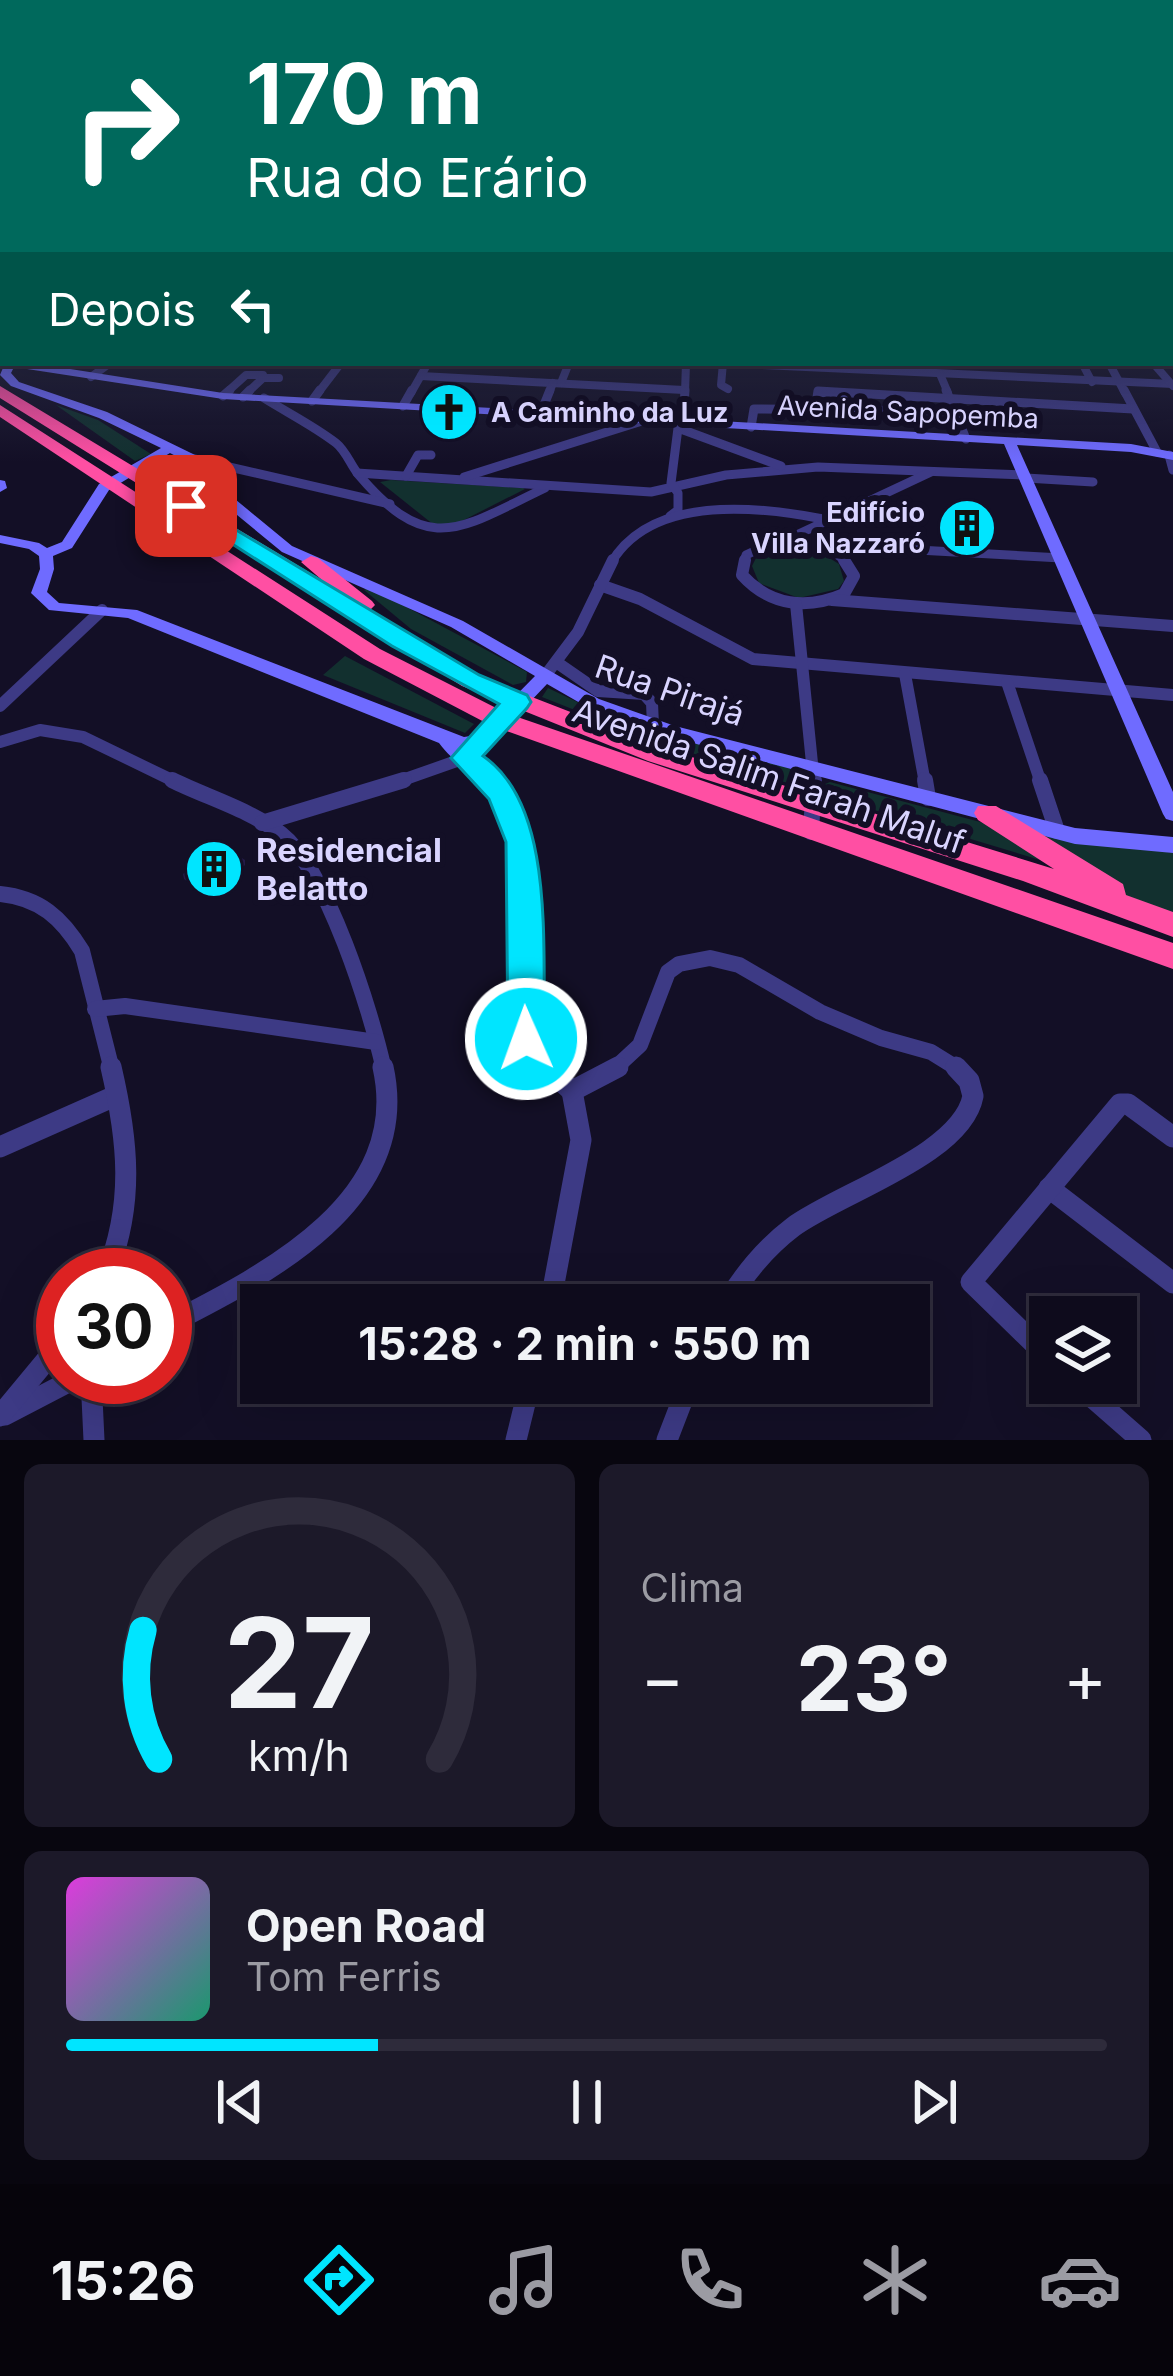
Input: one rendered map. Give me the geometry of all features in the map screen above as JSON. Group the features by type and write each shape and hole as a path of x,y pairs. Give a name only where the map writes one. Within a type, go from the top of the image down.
{"highway":[{"name":"Avenida Salim Farah Maluf","path":"0,392 470,681 498,720"},
{"path":"35,393 60,416 56,425"},
{"name":"Avenida Salim Farah Maluf","path":"1,414 372,654 498,720 813,819 1025,900 1166,941"},
{"path":"311,562 401,641"},
{"path":"987,813 1166,941"}],"street":[{"path":"6,366 8,378 35,393"},
{"name":"Avenida Sapopemba","path":"29,366 283,404 312,401 689,427 1009,441 1169,458"},
{"path":"91,377 106,366"},
{"path":"312,401 339,366"},
{"path":"403,406 426,366"},
{"path":"550,366 552,383"},
{"path":"540,415 552,383 566,366"},
{"path":"357,473 556,485 678,510 674,488 689,427 686,366"},
{"path":"722,366 722,386 728,389"},
{"path":"781,366 1171,384"},
{"path":"968,366 971,375"},
{"path":"1036,366 1042,379"},
{"path":"1084,366 1092,382"},
{"path":"1110,366 1133,409 1169,458"},
{"path":"940,374 966,439"},
{"path":"223,396 246,375 263,375"},
{"path":"421,376 684,390"},
{"path":"243,397 263,378 279,379"},
{"path":"815,410 816,391 1133,409"},
{"name":"Rua Pirajá","path":"35,393 103,415 195,465 250,523 311,562 552,670 592,703 652,724 1057,832 1173,844"},
{"path":"283,404 340,446 357,473 416,528 439,533 465,526 520,497 556,485"},
{"path":"752,427 754,409 815,410 845,405 956,411"},
{"path":"457,479 642,421"},
{"path":"689,427 788,469"},
{"path":"1009,441 1173,814"},
{"path":"46,554 68,544 111,483 167,450"},
{"path":"406,476 418,455 431,454"},
{"path":"195,465 230,466 389,504"},
{"path":"262,823 452,766 465,758 552,670 622,544 674,488 726,475 788,469 936,470 1093,482"},
{"path":"936,470 746,555 742,575 761,593 796,604 832,600 1173,626"},
{"path":"659,505 823,519"},
{"path":"0,539 46,554"},
{"path":"784,541 1061,558"},
{"path":"815,544 842,558 854,576 844,594 832,600"},
{"path":"46,554 47,569 39,593 55,607 131,614 464,744 498,720"},
{"path":"600,586 638,595 688,631 736,654 801,665 1173,695"},
{"path":"796,604 813,819"},
{"path":"0,706 102,610"},
{"path":"552,670 598,691 644,694 652,703 652,724"},
{"path":"905,674 928,798"},
{"path":"1007,682 1057,832"},
{"path":"0,742 40,730 83,736 279,832 303,856 316,879 376,1042 388,1085 389,1110 383,1138 346,1204 290,1258 192,1311"},
{"path":"446,738 485,771 503,795 521,842 526,1039 538,1059 572,1091 580,1140 554,1284"},
{"path":"0,894 33,899 68,925 82,951 128,1157 128,1198 114,1248"},
{"path":"572,1091 617,1068 635,1052 651,1021 655,988 664,975 676,966 707,957 740,966 800,1002 884,1040 934,1053 964,1075 972,1088 971,1105 965,1120 948,1136 928,1152 826,1202 755,1262 740,1284"},
{"path":"95,1010 125,1006 376,1042"},
{"path":"0,1147 115,1096"},
{"path":"1029,1340 971,1282 1120,1104 1128,1104 1173,1137"},
{"path":"1048,1188 1173,1283"},
{"path":"0,1417 36,1373"},
{"path":"0,1417 36,1399"},
{"path":"93,1404 94,1440"},
{"path":"516,1440 525,1404"},
{"path":"667,1440 681,1404"},
{"path":"1100,1404 1141,1440"}],"green space":[{"path":"56,405 98,420 151,454 135,461"},
{"path":"380,482 525,489 458,523 434,525"},
{"path":"789,546 818,551 839,564 844,581 838,589 799,598 759,583 752,566 756,558"},
{"path":"369,587 527,672 526,682 513,685 411,629 364,590"},
{"path":"345,656 474,724 465,733 323,675"},
{"path":"548,688 613,719 799,771 797,786 650,740 542,697"},
{"path":"825,784 984,823 1050,863 831,797"},
{"path":"1026,830 1173,853 1173,918 1141,906"}],"building":[{"name":"Residencial Belatto","path":"223,846 245,860 245,865 213,893 205,894 183,874"}],"place":[{"name":"A Caminho da Luz","path":"449,412"},
{"name":"Edifício Villa Nazzaró","path":"967,528"},
{"name":"Residencial Belatto","path":"214,869"}],"route":[{"path":"186,506 401,641 517,702 465,758 485,771 503,795 521,842 526,1039"}]}
